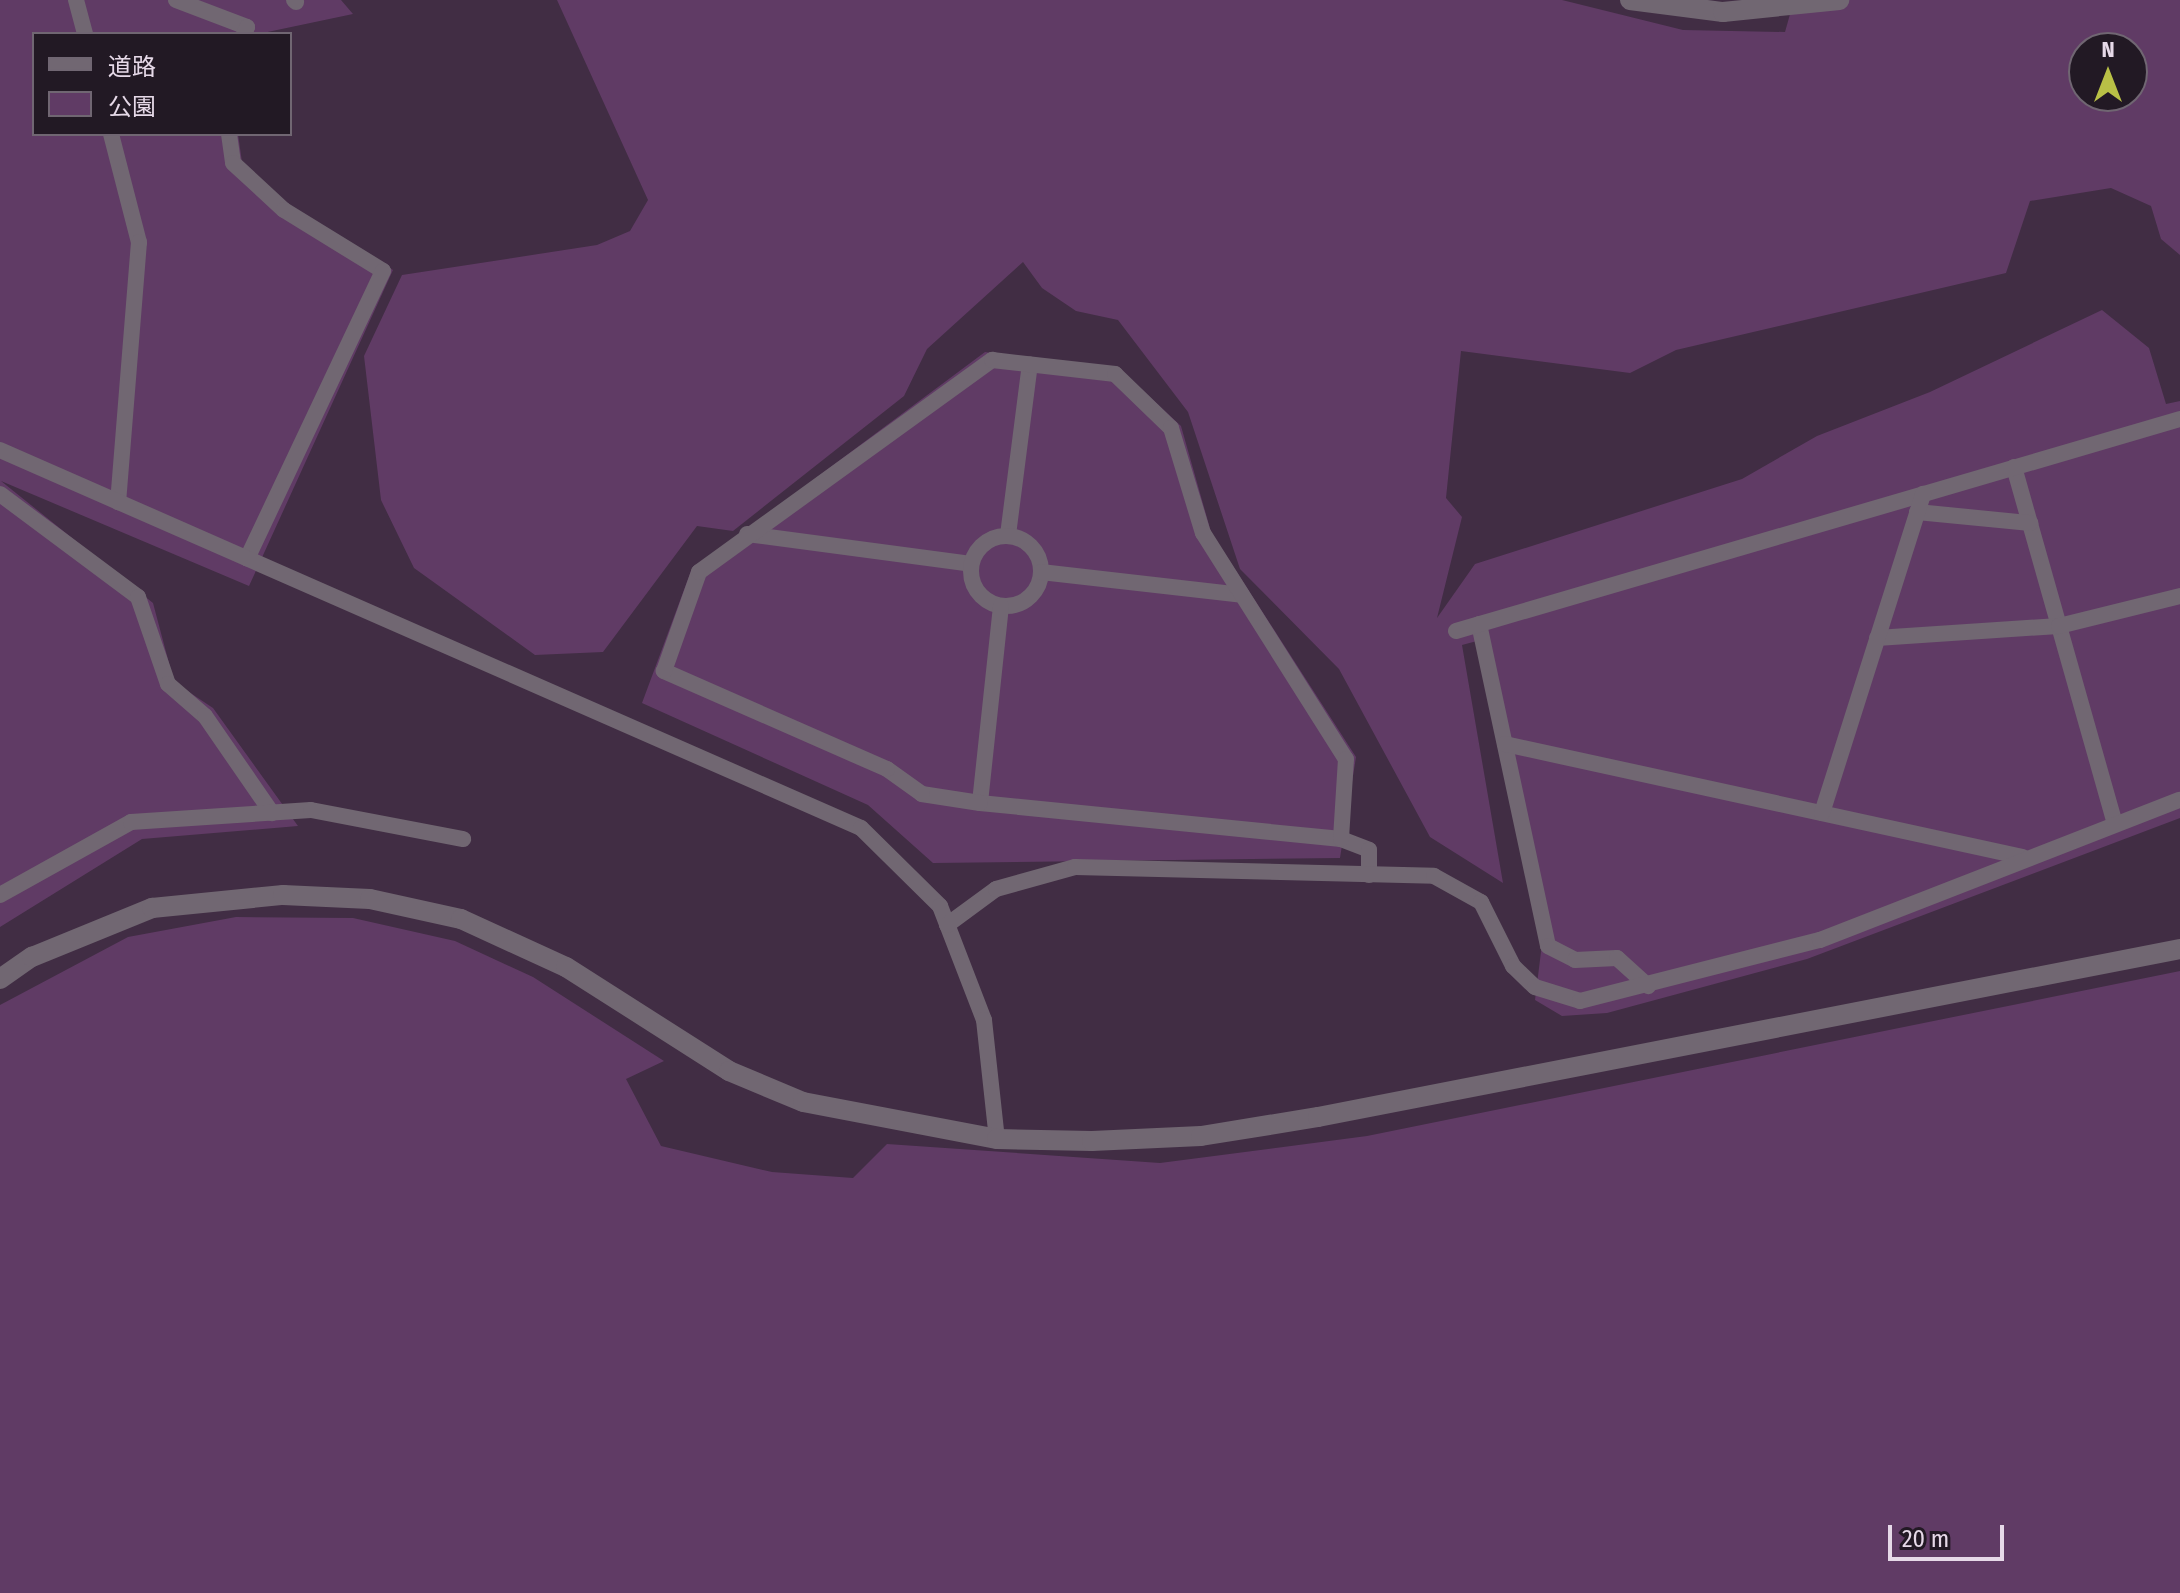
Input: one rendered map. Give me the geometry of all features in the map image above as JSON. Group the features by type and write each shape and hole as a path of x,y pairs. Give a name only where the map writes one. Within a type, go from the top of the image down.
{"street":[{"path":"1630,0 1723,12 1839,0"},
{"path":"0,979 32,957 152,908 283,895 370,899 461,919 566,967 729,1071 803,1102 997,1139 1201,1136 2180,949"}],"lane":[{"path":"76,0 84,32"},
{"path":"176,0 247,27 245,32"},
{"path":"112,136 139,242 118,502"},
{"path":"229,136 233,163 284,210 383,271 247,559"},
{"path":"1341,839 1346,759 1203,533 1171,428 1115,374 992,360 747,534 699,572 664,671 887,769 922,794 980,803 1341,839 1369,850 1369,875"},
{"path":"1008,535 1030,364"},
{"path":"1456,631 2180,419"},
{"path":"0,450 861,828 940,906 984,1020 997,1139"},
{"path":"2014,467 2115,823"},
{"path":"0,494 138,597 168,684 205,716 272,813"},
{"path":"1822,813 1923,494"},
{"path":"1917,512 2030,523"},
{"path":"747,534 971,564"},
{"path":"1008,535 1030,545 1041,572 1029,598 1001,606 977,591 971,564 987,541 1008,535"},
{"path":"1041,572 1242,595"},
{"path":"1877,638 2059,626 2180,596"},
{"path":"980,803 1001,606"},
{"path":"1479,624 1548,946 1575,960 1617,958 1648,986"},
{"path":"1505,744 2023,857"},
{"path":"947,925 996,889 1075,867 1434,876 1481,902 1513,966 1535,987 1580,1001 1820,940 2023,857 2180,800"},
{"path":"0,895 131,822 311,810 463,839"}],"green space":[{"path":"0,0 341,0 353,14 268,32 32,32 32,136 238,136 242,162 275,196 393,270 249,586 1,481 153,603 174,682 213,708 298,826 142,839 0,927"},
{"path":"557,0 1562,0 1683,30 1785,32 1794,0 2180,0 2180,255 2161,239 2151,206 2111,188 2030,201 2006,273 1676,350 1630,373 1461,351 1446,498 1462,517 1437,618 1475,564 1742,479 1817,436 1930,392 2102,310 2149,348 2166,404 2180,401 2180,818 1807,959 1607,1013 1562,1016 1535,1000 1542,944 1477,641 1462,645 1503,883 1430,837 1339,669 1240,569 1188,412 1118,320 1076,311 1042,288 1023,262 927,349 904,396 733,531 697,526 603,652 535,655 414,568 381,500 364,356 402,275 597,245 630,231 648,200"},
{"path":"985,352 1123,372 1181,426 1211,532 1356,757 1340,858 933,863 868,805 642,703 691,571"},
{"path":"236,917 353,918 455,941 533,977 664,1061 626,1079 661,1146 772,1172 853,1178 887,1144 1160,1163 1367,1136 2180,971 2180,1593 0,1593 0,1005 128,937"}]}
